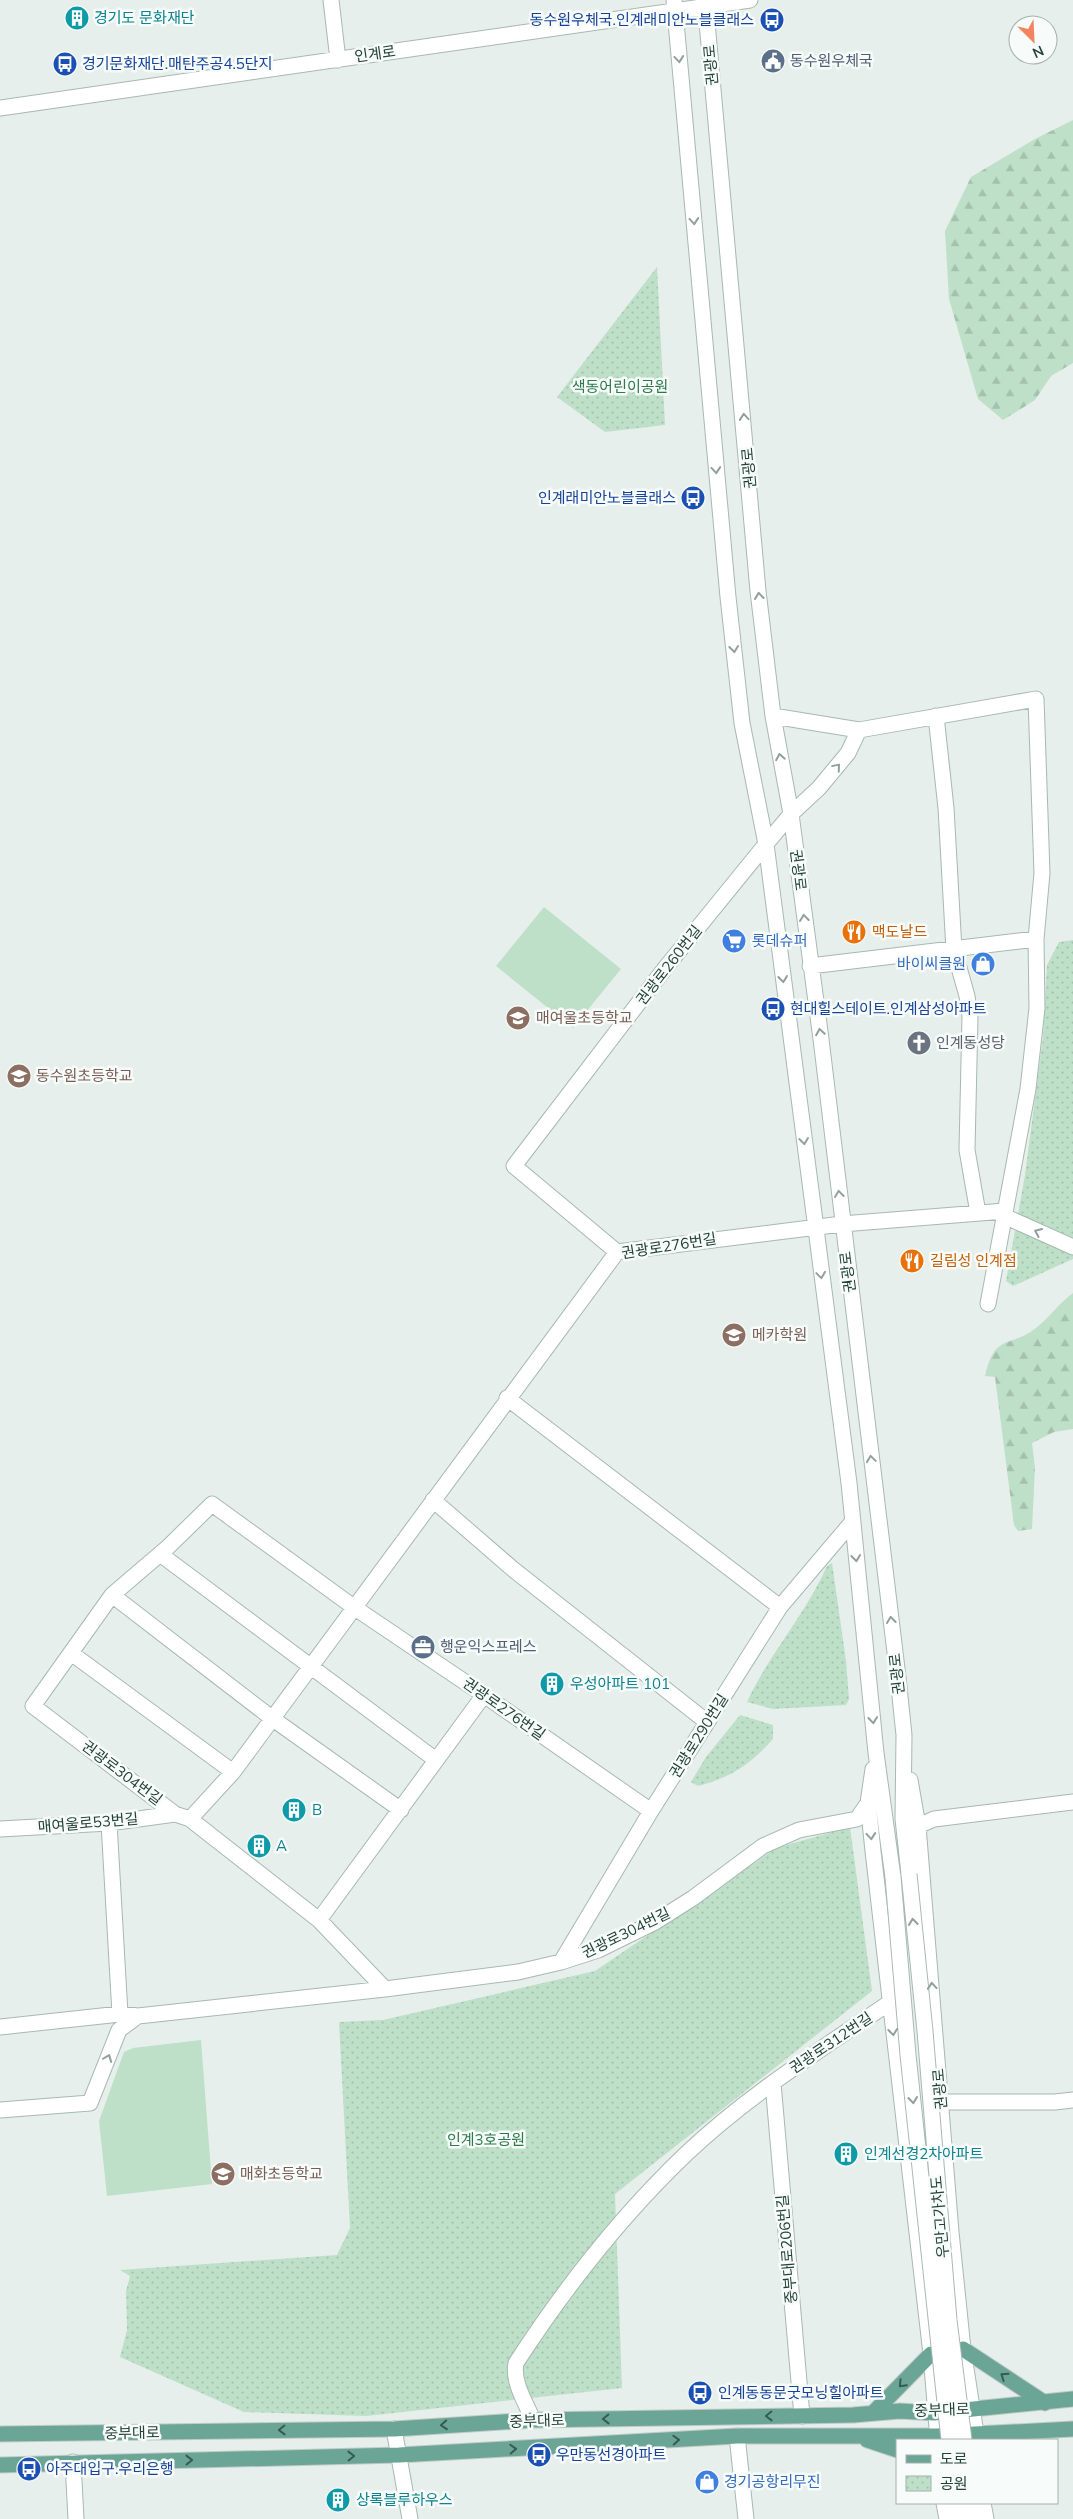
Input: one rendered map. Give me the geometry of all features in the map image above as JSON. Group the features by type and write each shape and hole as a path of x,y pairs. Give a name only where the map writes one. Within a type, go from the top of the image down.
{"main road":[{"path":"963,2349 1044,2403"},
{"path":"873,2413 931,2354"},
{"name":"중부대로","path":"0,2434 394,2429 533,2420 802,2416 900,2411 934,2413 1073,2399"},
{"name":"중부대로","path":"0,2465 398,2455 738,2436 856,2436 941,2439 1060,2434"},
{"path":"856,2436 896,2450"}],"street":[{"path":"331,0 338,60"},
{"name":"인계로","path":"0,108 338,60 675,5 750,0"},
{"name":"권광로","path":"706,3 758,591 773,716 790,814 821,1039 897,1668 903,1738 918,1826 963,2349 973,2409 972,2438"},
{"name":"권광로","path":"675,5 728,597 742,723 766,844 814,1227 850,1484 876,1753 893,1878"},
{"path":"773,716 859,730 1036,698 1042,873 1036,939 1037,1008 1028,1089 988,1304"},
{"path":"936,716 946,808 954,950 967,996 970,1016 967,1150 978,1213"},
{"name":"권광로260번길","path":"617,1252 514,1166 666,967 790,814 819,788 843,760 859,730"},
{"path":"810,966 1036,939"},
{"name":"권광로276번길","path":"190,1819 233,1772 273,1719 507,1398 617,1252 842,1224 978,1213 1005,1214"},
{"path":"1005,1214 1073,1247"},
{"path":"507,1398 780,1607"},
{"path":"433,1500 514,1570 707,1722"},
{"name":"권광로276번길","path":"112,1596 160,1554 212,1504 355,1608 484,1695 651,1812"},
{"name":"권광로290번길","path":"561,1962 651,1812 780,1607 853,1522"},
{"path":"160,1554 436,1760"},
{"path":"112,1596 273,1719 401,1810"},
{"name":"권광로304번길","path":"112,1596 33,1706 175,1814 190,1819 320,1920 384,1989"},
{"path":"70,1653 233,1772"},
{"path":"320,1920 484,1695"},
{"name":"권광로","path":"903,1738 903,1819 908,1874"},
{"name":"권광로","path":"876,1753 868,1802 889,2003 931,2354 934,2413 941,2439"},
{"name":"권광로304번길","path":"0,2027 384,1989 518,1972 561,1962 598,1950 655,1922 693,1898 763,1846 799,1830 857,1819 868,1802"},
{"path":"918,1826 934,1819 1073,1802"},
{"name":"매여울로53번길","path":"0,1829 108,1823 175,1814"},
{"path":"0,2110 90,2103 119,2030 129,2015 108,1823"},
{"name":"우만고가차도","path":"908,1874 925,2031 949,2320 972,2438"},
{"name":"우만고가차도","path":"893,1878 941,2439"},
{"name":"권광로312번길","path":"533,2420 514,2371 516,2363 538,2328 632,2210 687,2153 773,2083 889,2003"},
{"name":"중부대로206번길","path":"773,2083 802,2416"},
{"path":"941,2102 1055,2102 1073,2100"},
{"path":"394,2429 410,2519"},
{"path":"738,2436 746,2519"},
{"path":"73,2462 76,2519"},
{"path":"944,2504 947,2519"},
{"path":"956,2504 959,2519"},
{"path":"970,2504 973,2519"},
{"path":"983,2504 986,2519"}],"green space":[{"path":"1073,120 1073,363 1051,376 1035,400 1003,420 978,399 949,299 945,231 971,177 1035,139"},
{"name":"색동어린이공원","path":"657,267 665,425 605,432 557,397"},
{"path":"544,907 621,969 573,1028 496,966"},
{"path":"1073,940 1073,1259 1013,1286 1006,1281 1025,1175 1043,1037 1047,965 1059,942"},
{"path":"1073,1293 1073,1429 1054,1432 1032,1443 1035,1467 1032,1529 1018,1531 1014,1525 995,1377 985,1376 993,1353 998,1347 1036,1328"},
{"path":"832,1563 846,1661 849,1699 846,1705 773,1709 747,1702 766,1667 809,1601 827,1566"},
{"path":"740,1715 773,1725 773,1739 740,1769 710,1783 698,1786 691,1782 706,1757"},
{"name":"인계3호공원","path":"850,1827 872,1991 615,2194 622,2388 366,2416 244,2412 120,2357 127,2330 126,2291 130,2276 120,2270 337,2255 350,2228 339,2022 383,2020 595,1971 776,1848"},
{"path":"201,2040 212,2184 107,2196 99,2121 124,2052 133,2048"}],"place":[{"name":"경기도 문화재단","path":"77,18"},
{"name":"동수원우체국.인계래미안노블클래스","path":"772,20"},
{"name":"동수원우체국","path":"773,61"},
{"name":"경기문화재단.매탄주공4.5단지","path":"65,64"},
{"name":"인계래미안노블클래스","path":"693,498"},
{"name":"맥도날드","path":"854,932"},
{"name":"롯데슈퍼","path":"734,941"},
{"name":"바이씨클원","path":"983,964"},
{"name":"현대힐스테이트.인계삼성아파트","path":"773,1009"},
{"name":"매여울초등학교","path":"518,1018"},
{"name":"인계동성당","path":"919,1043"},
{"name":"동수원초등학교","path":"19,1076"},
{"name":"길림성 인계점","path":"912,1261"},
{"name":"메카학원","path":"734,1335"},
{"name":"행운익스프레스","path":"423,1647"},
{"name":"우성아파트 101","path":"552,1684"},
{"name":"B","path":"294,1810"},
{"name":"A","path":"259,1846"},
{"name":"인계선경2차아파트","path":"846,2154"},
{"name":"매화초등학교","path":"223,2174"},
{"name":"인계동동문굿모닝힐아파트","path":"700,2393"},
{"name":"우만동선경아파트","path":"539,2455"},
{"name":"아주대입구.우리은행","path":"29,2469"},
{"name":"경기공항리무진","path":"707,2482"},
{"name":"상록블루하우스","path":"338,2500"}]}
